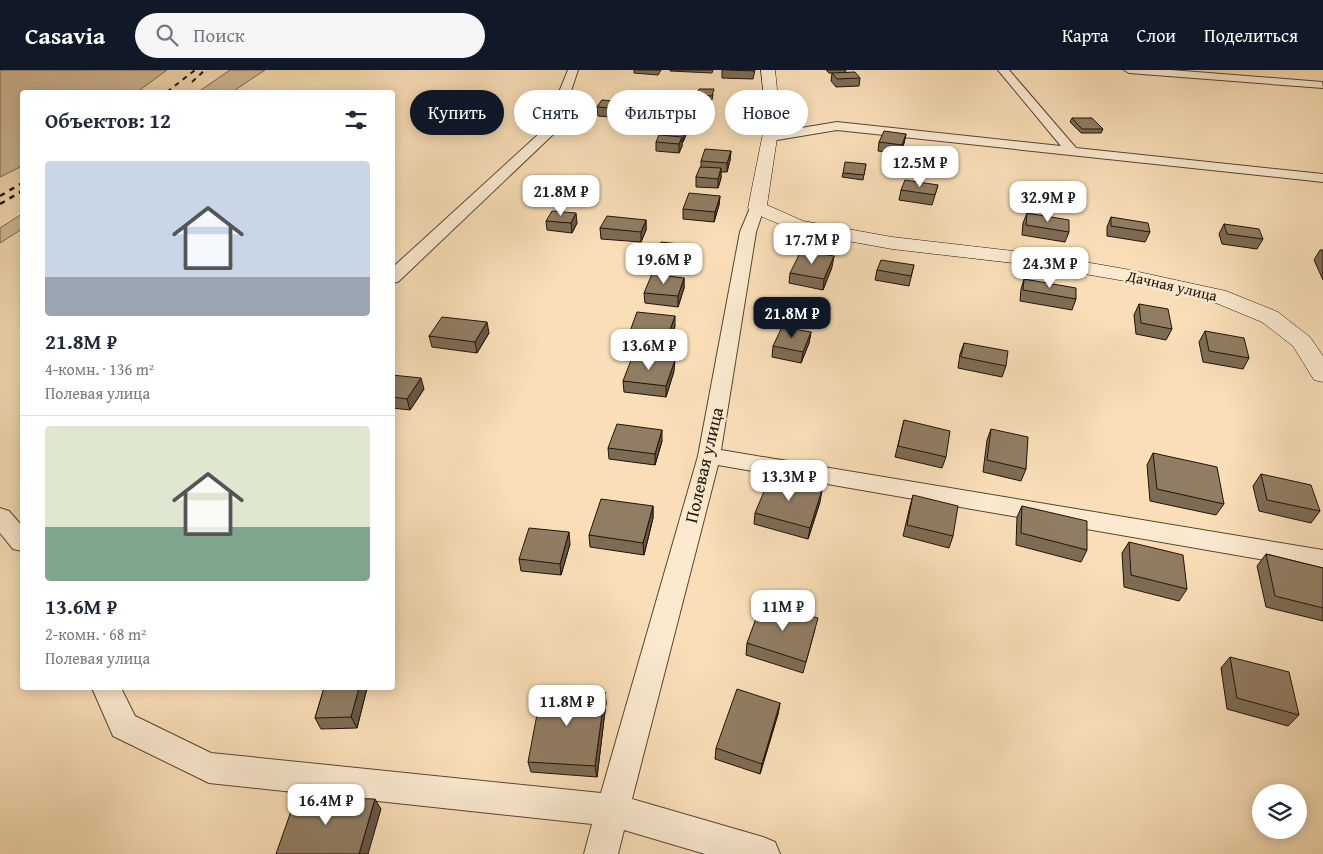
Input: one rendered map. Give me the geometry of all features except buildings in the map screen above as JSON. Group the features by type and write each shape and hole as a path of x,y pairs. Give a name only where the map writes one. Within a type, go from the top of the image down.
{"street":[{"path":"395,275 559,122 563,97 573,70"},
{"name":"Полевая улица","path":"601,854 709,456 748,232 757,208 771,137 773,118 768,70"},
{"path":"1003,70 1072,151"},
{"path":"1129,70 1322,86"},
{"path":"1312,70 1322,86"},
{"path":"771,137 838,126 1323,178"},
{"name":"Дачная улица","path":"757,208 798,226 892,243 1039,260 1125,275 1218,296 1270,317 1302,342 1323,375"},
{"path":"709,456 1323,560"},
{"path":"0,517 20,540"},
{"path":"107,690 124,726 209,768 612,810 763,854"}],"shaded area":[{"path":"0,70 167,70 140,90 20,90 20,167 0,177"},
{"path":"230,70 265,70 235,90 201,90"},
{"path":"20,215 20,230 0,243 0,228"}],"railway":[{"path":"170,90 195,70"},
{"path":"192,82 205,70"},
{"path":"0,196 20,184"},
{"path":"0,204 20,192"}]}
